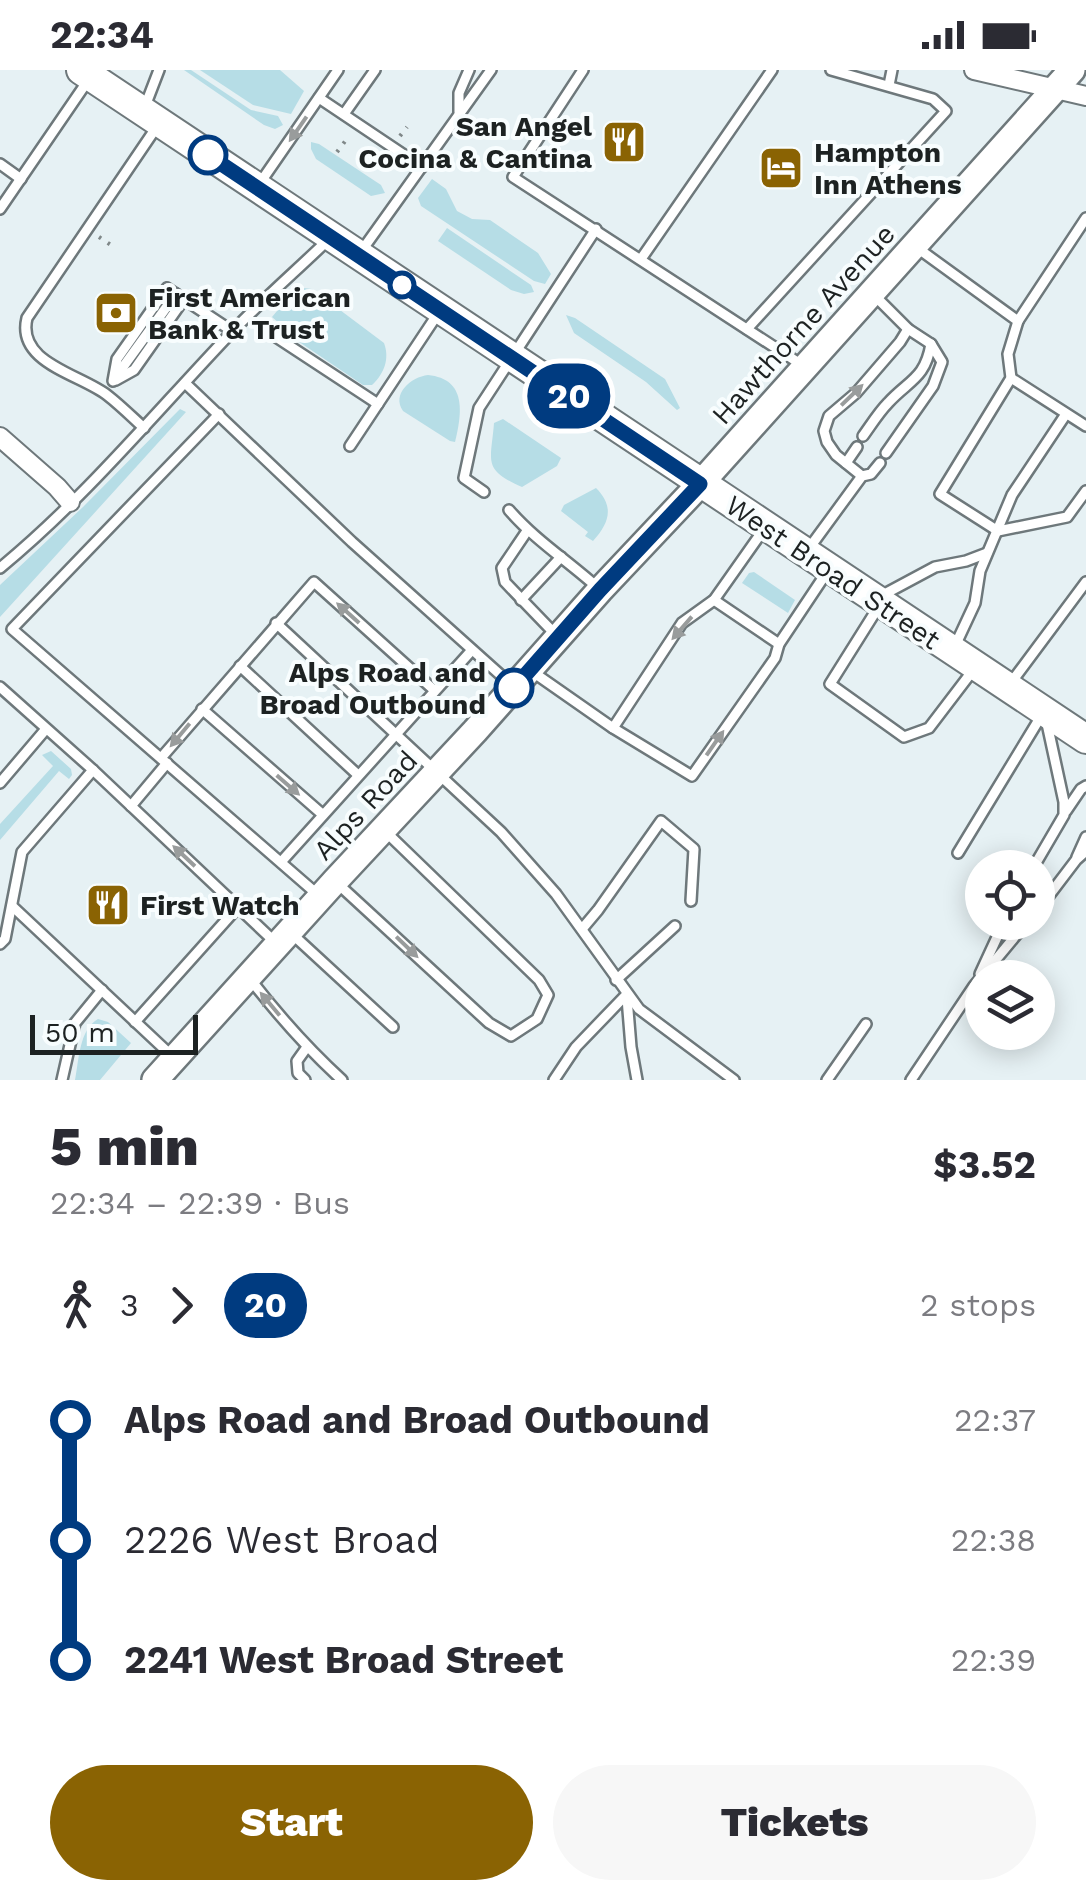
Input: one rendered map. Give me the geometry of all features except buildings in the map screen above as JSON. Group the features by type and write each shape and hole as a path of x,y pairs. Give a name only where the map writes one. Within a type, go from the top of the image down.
{"main road":[{"name":"West Broad Street","path":"90,72 358,256 1086,739"},
{"name":"Hawthorne Avenue","path":"700,484 1063,80"},
{"name":"Alps Road","path":"161,1074 700,484"}],"street":[{"path":"974,70 1063,80 1086,96"},
{"path":"0,437 70,502"}],"lane":[{"path":"144,428 104,392 70,376 28,346 24,330 27,318 151,117 159,70"},
{"path":"257,188 338,70"},
{"path":"344,114 375,70"},
{"path":"459,115 459,92 469,70"},
{"path":"358,256 492,70"},
{"path":"583,70 513,177 805,367"},
{"path":"641,259 772,70"},
{"path":"747,329 946,111 932,99 831,70"},
{"path":"889,86 892,70"},
{"path":"0,210 90,72"},
{"path":"320,98 422,167"},
{"path":"0,164 21,178"},
{"path":"1086,218 1018,322 1008,354 1011,378 940,494 998,532 1067,517 1086,491"},
{"path":"484,492 464,478 479,408 596,230"},
{"path":"0,568 38,536 232,332 331,237"},
{"path":"913,245 1018,322"},
{"path":"113,381 116,359 167,288 232,332"},
{"path":"871,292 908,329 931,344 942,362 933,386 886,453"},
{"path":"104,392 113,381 134,370 180,296"},
{"path":"350,446 440,310"},
{"path":"862,476 836,455 824,431 830,416 856,393 908,329"},
{"path":"276,337 378,404"},
{"path":"863,436 888,402 927,363 931,344"},
{"path":"1011,378 1086,426"},
{"path":"186,383 472,650 692,776 775,658 817,561 862,476 871,474 880,463"},
{"path":"219,414 12,629 281,862 328,889 488,1023 511,1036 536,1019 548,995 538,980 384,830"},
{"path":"987,553 935,567 878,601 830,684 904,736 929,728 964,659 980,572 1012,495 1066,414"},
{"path":"846,463 857,447"},
{"path":"509,510 527,531 600,590"},
{"path":"614,728 682,623 714,600 765,527"},
{"path":"527,531 502,568 506,582 558,637"},
{"path":"521,600 561,557"},
{"path":"131,806 202,708 314,582 434,690"},
{"path":"1007,688 1086,582"},
{"path":"714,600 779,644"},
{"path":"276,623 501,832 556,894 638,1009 734,1080"},
{"path":"281,862 472,650"},
{"path":"240,666 358,774"},
{"path":"0,688 238,907 283,938 392,1028"},
{"path":"202,708 322,814"},
{"path":"1044,711 1064,815"},
{"path":"958,853 1044,711"},
{"path":"0,783 46,730"},
{"path":"0,944 5,938 22,852 93,770"},
{"path":"1044,850 1086,786"},
{"path":"582,929 661,821 694,849 691,901"},
{"path":"1076,860 1086,837"},
{"path":"1055,888 1086,851"},
{"path":"12,906 135,1022 161,1074"},
{"path":"135,1022 238,907"},
{"path":"616,980 675,926"},
{"path":"996,960 1013,940"},
{"path":"248,976 307,1047 342,1080"},
{"path":"62,1080 75,1023 102,990"},
{"path":"554,1080 576,1047 626,995"},
{"path":"626,995 637,1080"},
{"path":"911,1080 965,999"},
{"path":"827,1080 866,1024"},
{"path":"305,1080 298,1073 296,1061 307,1047"}],"path":[{"path":"336,152 355,129"}],"shaded area":[{"path":"184,70 191,70 251,110 278,116 283,125 275,129 264,125"},
{"path":"200,70 280,70 304,91 291,114 253,105"},
{"path":"311,142 381,185 385,193 371,196 316,159"},
{"path":"432,179 446,189 457,211 472,219 490,220 538,253 551,274 545,284 534,281 421,206 418,198"},
{"path":"447,228 531,285 534,292 511,290 438,241"},
{"path":"312,289 384,343 385,366 372,385 363,385 277,327 279,323 272,317 292,293"},
{"path":"566,315 665,379 680,408 677,410 646,382 574,333"},
{"path":"428,375 441,378 456,390 460,409 455,442 403,411 400,405 405,387"},
{"path":"180,409 186,412 0,617 0,585"},
{"path":"503,419 561,458 557,466 522,487 500,475 491,456 494,423"},
{"path":"596,488 606,502 608,515 593,541 585,536 588,532 561,511 564,505"},
{"path":"754,572 795,600 788,613 742,583"},
{"path":"51,751 71,769 72,775 69,779 59,771 0,840 0,824 53,766 42,755"},
{"path":"98,1019 108,1022 131,1043 100,1080 75,1080 83,1038"}],"bus line":[{"name":"20","path":"208,155 700,484 514,688"}],"place":[{"name":"San Angel Cocina & Cantina","path":"624,142"},
{"name":"Hampton Inn Athens","path":"781,168"},
{"name":"First American Bank & Trust","path":"116,313"},
{"name":"Alps Road and Broad Outbound","path":"514,688"},
{"name":"First Watch","path":"108,905"}]}
